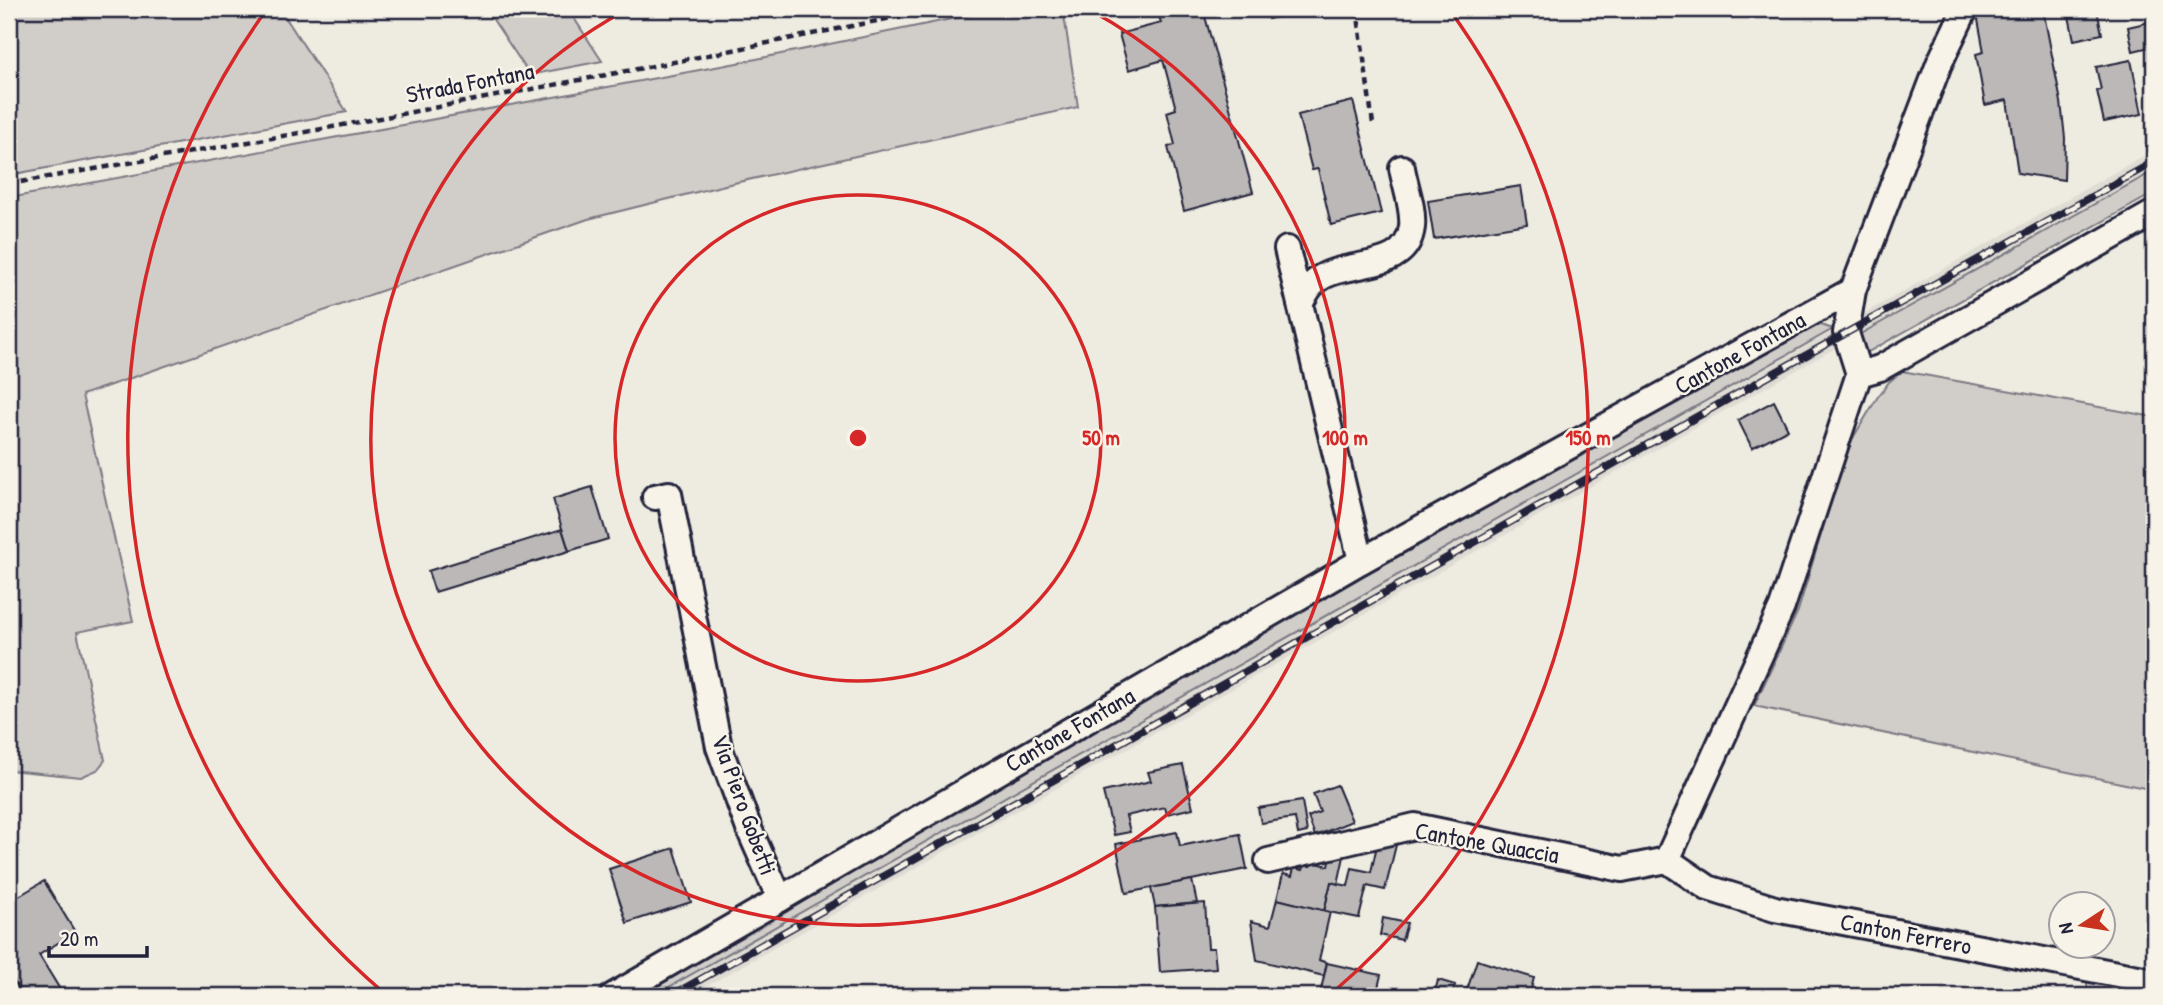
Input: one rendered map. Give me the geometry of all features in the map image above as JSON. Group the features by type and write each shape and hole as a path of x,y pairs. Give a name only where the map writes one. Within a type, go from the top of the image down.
{"street":[{"path":"1667,860 1782,607 1859,374 1846,333 1853,290 1939,64 1965,9"},
{"path":"1300,304 1314,282 1329,273 1384,261 1398,253 1412,229 1402,168"},
{"path":"1859,374 1880,368 2154,213"},
{"path":"1287,249 1360,561"},
{"name":"Cantone Fontana","path":"780,899 1360,561 1853,290"},
{"name":"Via Piero Gobetti","path":"613,996 780,899 749,829 719,747 669,494 655,497"},
{"name":"Cantone Quaccia","path":"1268,861 1415,826 1622,869 1667,860"},
{"name":"Canton Ferrero","path":"1667,860 1708,888 1775,909 2154,981"}],"path":[{"name":"Strada Fontana","path":"9,184 317,130 936,9"},
{"path":"1357,9 1373,124"}],"shaded area":[{"path":"9,9 280,9 347,112 9,175"},
{"path":"486,9 568,9 602,61 530,75"},
{"path":"1000,9 1063,9 1078,107 725,185 588,219 82,395 133,621 77,632 105,760 97,770 81,777 9,770 9,198 737,63"},
{"path":"2154,150 2154,171 689,996 653,996"},
{"path":"2154,171 2154,193 1868,352 1855,337"},
{"path":"1821,325 1833,329 653,996 636,996 780,916 911,833 1539,473 1810,327"},
{"path":"1902,371 2154,417 2154,790 1754,706 1798,611 1847,448 1877,398"},
{"path":"2087,978 2154,995 2154,996 2087,996"}],"building":[{"path":"1157,9 1203,9 1253,192 1184,211 1168,147 1175,145 1167,112 1176,109 1163,60 1129,70 1119,34 1161,23"},
{"path":"1265,9 1313,9 1268,19"},
{"path":"1976,9 2043,9 2061,102 2065,138 2064,180 2018,173 2007,100 1985,105 1976,54 1984,52"},
{"path":"2097,10 2102,34 2074,40 2069,16"},
{"path":"2154,21 2154,46 2133,51 2128,27"},
{"path":"2131,60 2142,114 2104,122 2097,91 2101,90 2096,67"},
{"path":"1353,101 1381,213 1331,225 1318,169 1312,170 1298,115"},
{"path":"1521,186 1527,224 1434,239 1428,201"},
{"path":"1774,401 1788,429 1752,448 1738,420"},
{"path":"592,487 608,539 569,551 553,499"},
{"path":"562,529 569,551 435,592 428,571"},
{"path":"1183,765 1193,808 1167,814 1165,807 1126,816 1130,832 1114,835 1103,792 1151,781 1148,772"},
{"path":"1337,785 1352,821 1315,836 1308,817 1320,812 1313,794"},
{"path":"1302,801 1307,832 1298,834 1295,818 1261,823 1258,808"},
{"path":"1177,832 1180,846 1240,834 1247,869 1126,893 1116,844"},
{"path":"1378,841 1396,845 1385,890 1367,886 1359,918 1324,911 1331,882 1348,886 1352,868 1371,872"},
{"path":"674,848 691,902 627,923 609,869"},
{"path":"1332,849 1345,852 1338,884 1331,882 1324,911 1277,899 1283,874 1292,876 1294,868 1303,870 1305,865 1310,866 1312,862 1329,866"},
{"path":"1192,880 1197,903 1155,907 1151,888"},
{"path":"44,881 75,932 39,955 64,996 23,996 9,973 9,902"},
{"path":"1277,899 1330,912 1319,960 1327,963 1324,976 1257,960 1251,921 1270,926"},
{"path":"1205,903 1208,948 1214,948 1216,968 1160,972 1155,907"},
{"path":"1383,918 1407,923 1402,940 1380,935"},
{"path":"1477,960 1534,978 1529,996 1465,996"},
{"path":"1327,963 1381,975 1376,996 1320,994"},
{"path":"1438,980 1455,985 1452,996 1434,996"}],"railway":[{"path":"671,996 1785,367 2154,162"}]}
